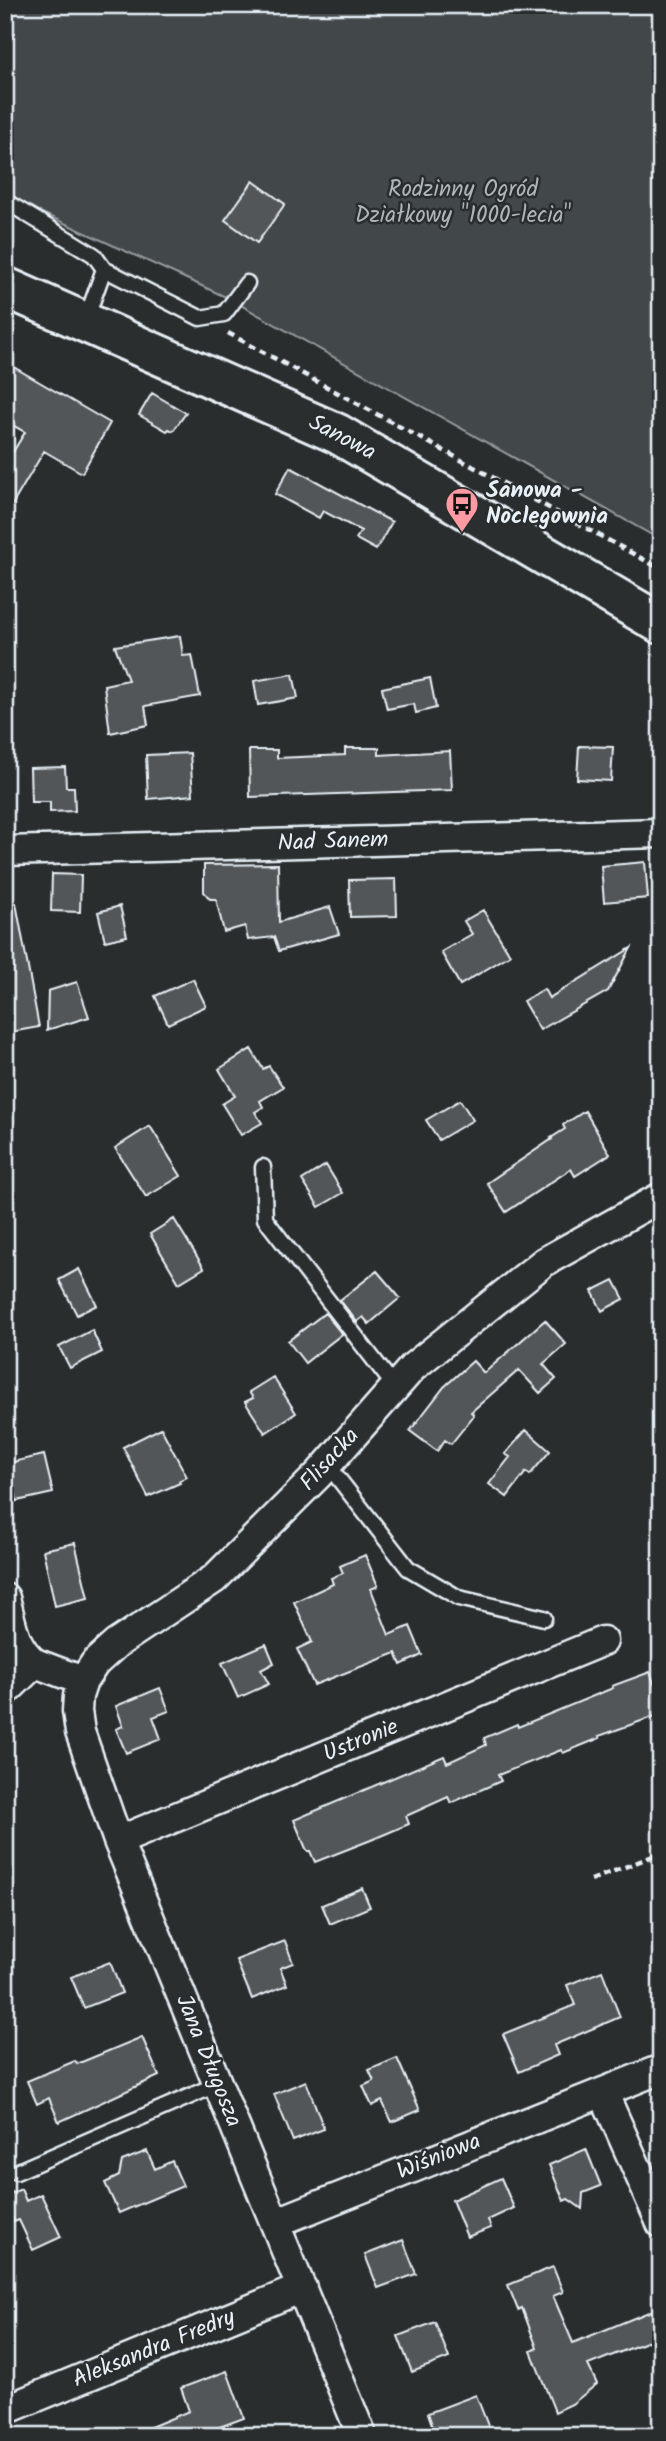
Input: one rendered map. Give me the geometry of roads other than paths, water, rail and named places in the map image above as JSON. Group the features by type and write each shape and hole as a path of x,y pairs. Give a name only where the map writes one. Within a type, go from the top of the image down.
{"main road":[{"name":"Sanowa","path":"5,287 338,434 661,624"}],"street":[{"name":"Nad Sanem","path":"5,851 661,833"},
{"name":"Flisacka","path":"83,1681 95,1663 116,1644 214,1579 327,1464 413,1367 544,1262 661,1196"},
{"path":"5,1598 18,1646 23,1654 35,1662 83,1681"},
{"name":"Ustronie","path":"118,1841 603,1641"},
{"path":"5,1692 35,1662"},
{"name":"Jana Długosza","path":"83,1681 77,1711 80,1732 118,1841 362,2436"},
{"name":"Wiśniowa","path":"275,2223 661,2069"},
{"path":"603,2092 661,2223"},
{"name":"Aleksandra Fredry","path":"5,2410 302,2288"}],"lane":[{"path":"5,201 93,255 104,269 200,318 225,314 247,283"},
{"path":"84,323 104,269"},
{"path":"263,1167 265,1219 396,1387"},
{"path":"327,1464 367,1519 408,1568 459,1598 544,1618"},
{"path":"5,1662 35,1662"},
{"path":"16,2172 218,2084"}],"place":[{"name":"Sanowa - Noclegownia","path":"462,534"}],"park label":[{"name":"Rodzinny Ogród Działkowy \"1000-lecia\"","path":"463,203"}]}
